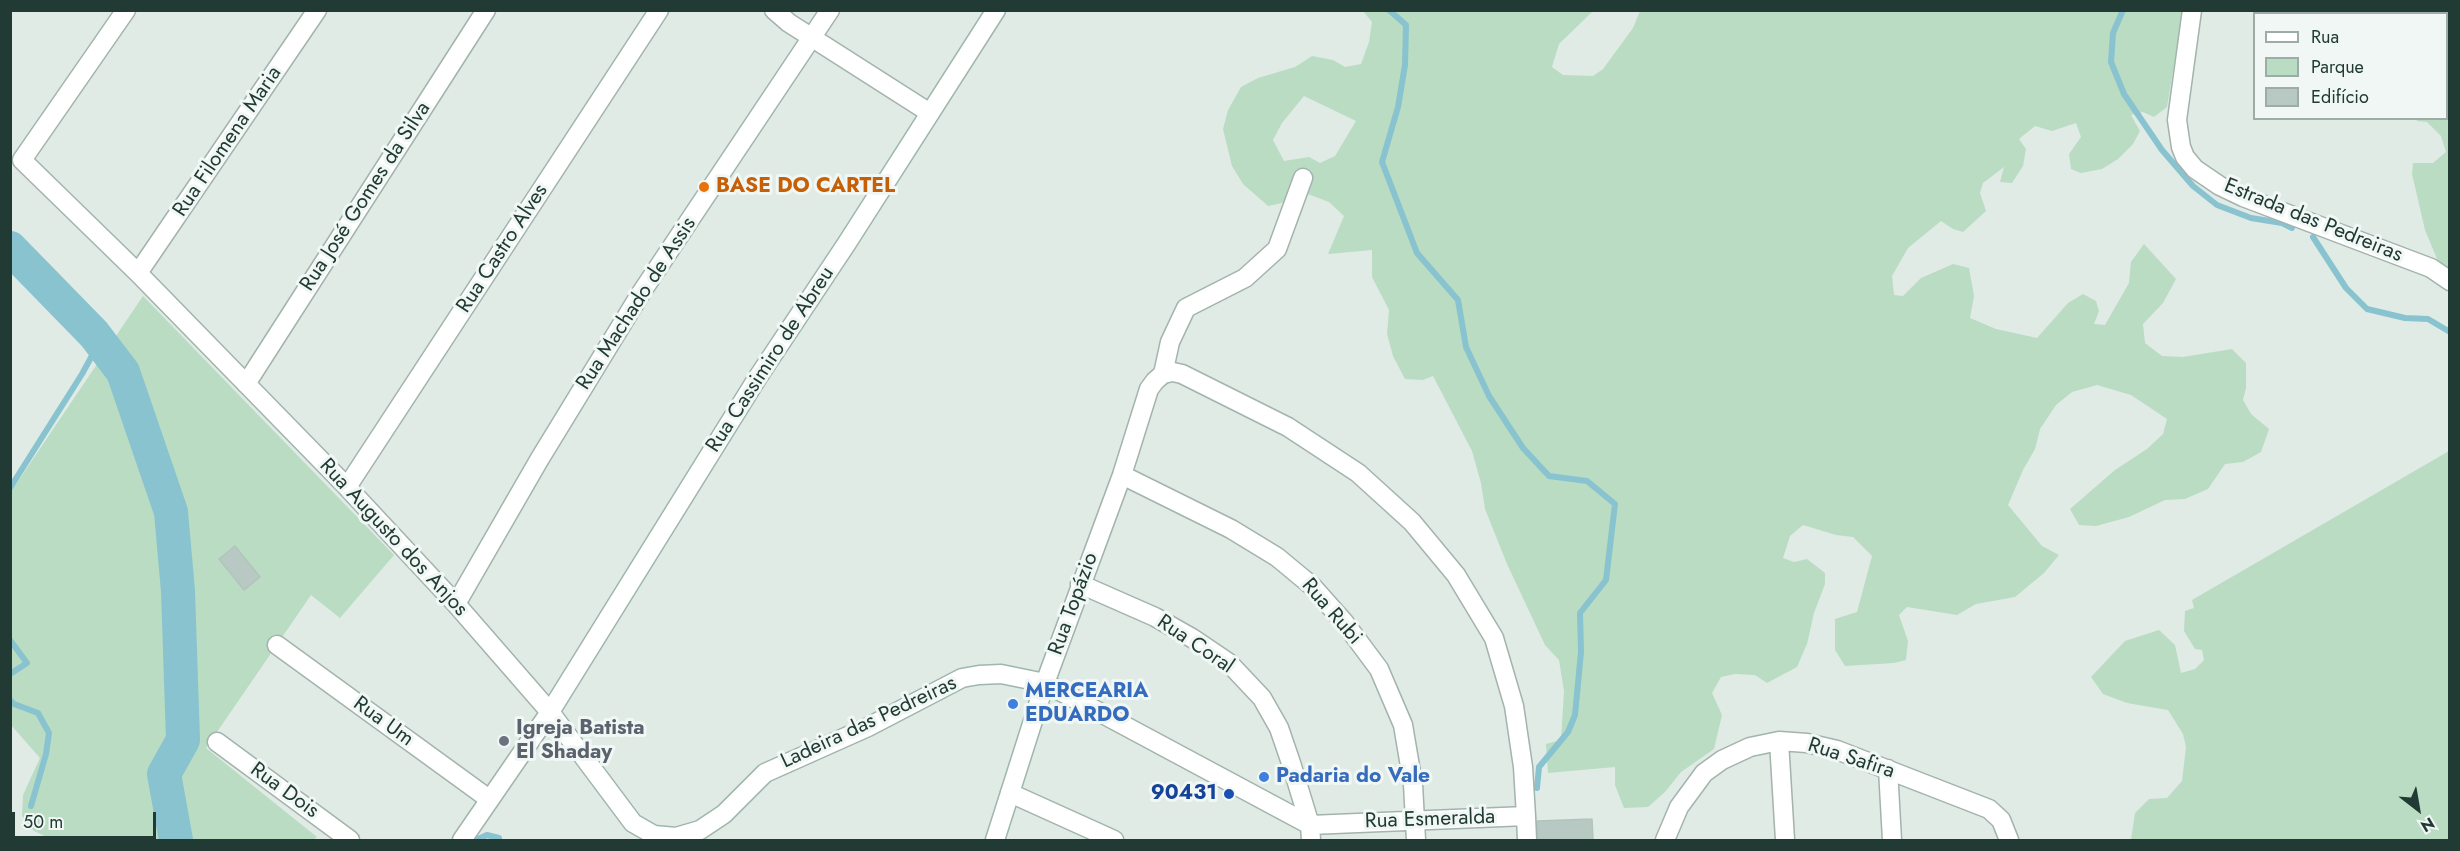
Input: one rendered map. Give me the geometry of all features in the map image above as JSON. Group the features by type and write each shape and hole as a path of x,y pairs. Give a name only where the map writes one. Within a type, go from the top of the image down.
{"street":[{"name":"Rua Augusto dos Anjos","path":"126,10 22,160 138,273 347,487 456,604 550,712 633,823 654,835 676,837 700,830 724,814 765,773"},
{"name":"Rua Filomena Maria","path":"138,273 317,10"},
{"name":"Rua José Gomes da Silva","path":"246,384 486,10"},
{"name":"Rua Castro Alves","path":"347,487 659,10"},
{"path":"774,10 813,38 930,113"},
{"name":"Rua Machado de Assis","path":"456,604 539,460 641,293 830,10"},
{"name":"Rua Cassimiro de Abreu","path":"462,840 550,712 758,377 996,10"},
{"name":"Estrada das Pedreiras","path":"2192,10 2177,120 2181,147 2185,157 2195,169 2220,186 2242,197 2431,268 2450,280"},
{"path":"1303,178 1277,249 1245,278 1186,308 1170,342 1163,374 1173,372 1182,374 1269,417 1358,473 1412,522 1456,575 1494,638 1514,706 1523,767 1527,840"},
{"name":"Rua Topázio","path":"995,840 1045,683 1122,475 1149,389 1163,374"},
{"name":"Rua Rubi","path":"1122,475 1231,529 1277,557 1312,586 1344,622 1379,669 1403,725 1416,819 1416,840"},
{"name":"Rua Coral","path":"1080,584 1155,617 1192,638 1229,663 1262,698 1279,728 1311,833"},
{"name":"Rua Um","path":"277,645 489,799"},
{"name":"Ladeira das Pedreiras","path":"765,773 868,727 962,678 1001,674 1045,683"},
{"path":"1045,683 1311,833"},
{"path":"1779,741 1785,840"},
{"name":"Rua Safira","path":"1665,840 1679,807 1704,773 1722,760 1750,747 1779,741 1808,743 1837,750 1989,809 2001,820 2009,840"},
{"name":"Rua Dois","path":"217,742 350,840"},
{"path":"1888,769 1893,840"},
{"path":"1010,793 1113,840"},
{"name":"Rua Esmeralda","path":"1311,833 1416,819 1526,816"}],"green space":[{"path":"2353,10 2449,11 2449,270 2440,266 2425,230 2412,174 2413,163 2433,163 2446,152 2441,136 2427,122 2416,120 2448,120 2448,12 2353,12"},
{"path":"1363,11 1593,11 1559,44 1552,67 1563,75 1593,76 1603,69 1633,28 1640,11 2183,11 2167,107 2154,117 2143,112 2131,115 2140,131 2133,144 2118,159 2102,169 2081,173 2071,169 2069,154 2081,137 2076,123 2052,131 2035,126 2019,139 2026,149 2023,166 2012,183 2000,182 2004,167 1983,183 1980,193 1986,211 1963,232 1941,221 1908,248 1892,276 1894,295 1903,296 1921,278 1953,264 1969,268 1974,296 1970,318 1996,329 2037,338 2068,303 2083,294 2096,301 2099,311 2094,324 2105,325 2129,283 2131,262 2144,244 2176,279 2163,303 2143,324 2145,343 2162,356 2183,357 2232,349 2246,363 2246,388 2243,400 2251,414 2269,429 2261,452 2243,462 2225,464 2208,489 2185,499 2165,500 2129,517 2096,526 2079,525 2070,509 2115,470 2147,449 2163,434 2167,419 2131,395 2097,385 2072,392 2056,405 2040,429 2035,449 2008,505 2042,546 2059,555 2044,573 2015,597 1976,604 1957,615 1907,607 1899,615 1908,641 1906,660 1894,663 1845,666 1835,650 1835,619 1857,612 1872,556 1853,537 1836,535 1803,525 1790,536 1783,558 1794,562 1807,559 1825,573 1825,584 1814,613 1807,644 1797,667 1767,683 1755,675 1735,674 1721,677 1712,693 1722,715 1714,749 1681,772 1665,792 1648,807 1624,808 1615,785 1615,767 1548,773 1546,744 1561,740 1564,691 1559,660 1545,645 1507,564 1485,509 1472,451 1433,376 1423,380 1405,379 1393,356 1387,334 1389,310 1372,277 1372,250 1328,254 1344,216 1329,202 1305,193 1282,203 1268,206 1243,184 1232,166 1223,129 1228,110 1241,87 1258,78 1295,67 1312,56 1333,60 1345,67 1361,64 1369,42 1372,22","holes":["1304,96 1356,121 1335,156 1320,163 1309,157 1284,161 1273,140 1282,123"]},
{"path":"143,296 394,555 340,618 311,595 206,748 317,837 313,840 53,840 34,831 22,816 23,795 40,758 11,725 10,493"},
{"path":"2449,451 2449,840 2131,840 2135,813 2149,799 2167,798 2182,781 2186,747 2183,734 2168,710 2127,703 2103,694 2091,677 2125,641 2159,630 2175,645 2181,673 2195,669 2204,660 2202,650 2195,649 2184,631 2185,611 2194,608 2192,600"}],"building":[{"path":"235,546 260,577 244,590 219,559"},
{"path":"1592,819 1593,840 1538,840 1537,821"}],"waterway":[{"path":"1389,10 1406,25 1405,65 1398,107 1382,162 1417,253 1458,300 1466,347 1489,396 1523,448 1549,476 1587,481 1615,504 1606,580 1580,613 1581,652 1575,715 1568,732 1539,767 1537,788"},
{"path":"2123,10 2113,33 2111,62 2124,94 2162,150 2193,186 2217,205 2251,218 2282,223 2292,228"},
{"path":"2313,237 2346,288 2367,309 2405,318 2428,319 2450,332"},
{"path":"10,248 94,334 123,372 171,512 178,591 183,740 164,774 176,840"},
{"path":"10,488 82,374 100,341"},
{"path":"10,640 27,663 10,674"},
{"path":"10,700 14,704 38,713 49,733 46,754 31,806"},
{"path":"476,840 487,835 499,838 499,840"}],"place":[{"name":"BASE DO CARTEL","path":"704,187"},
{"name":"MERCEARIA EDUARDO","path":"1013,704"},
{"name":"Igreja Batista El Shaday","path":"504,741"},
{"name":"Padaria do Vale","path":"1264,777"},
{"name":"90431","path":"1229,794"}]}
